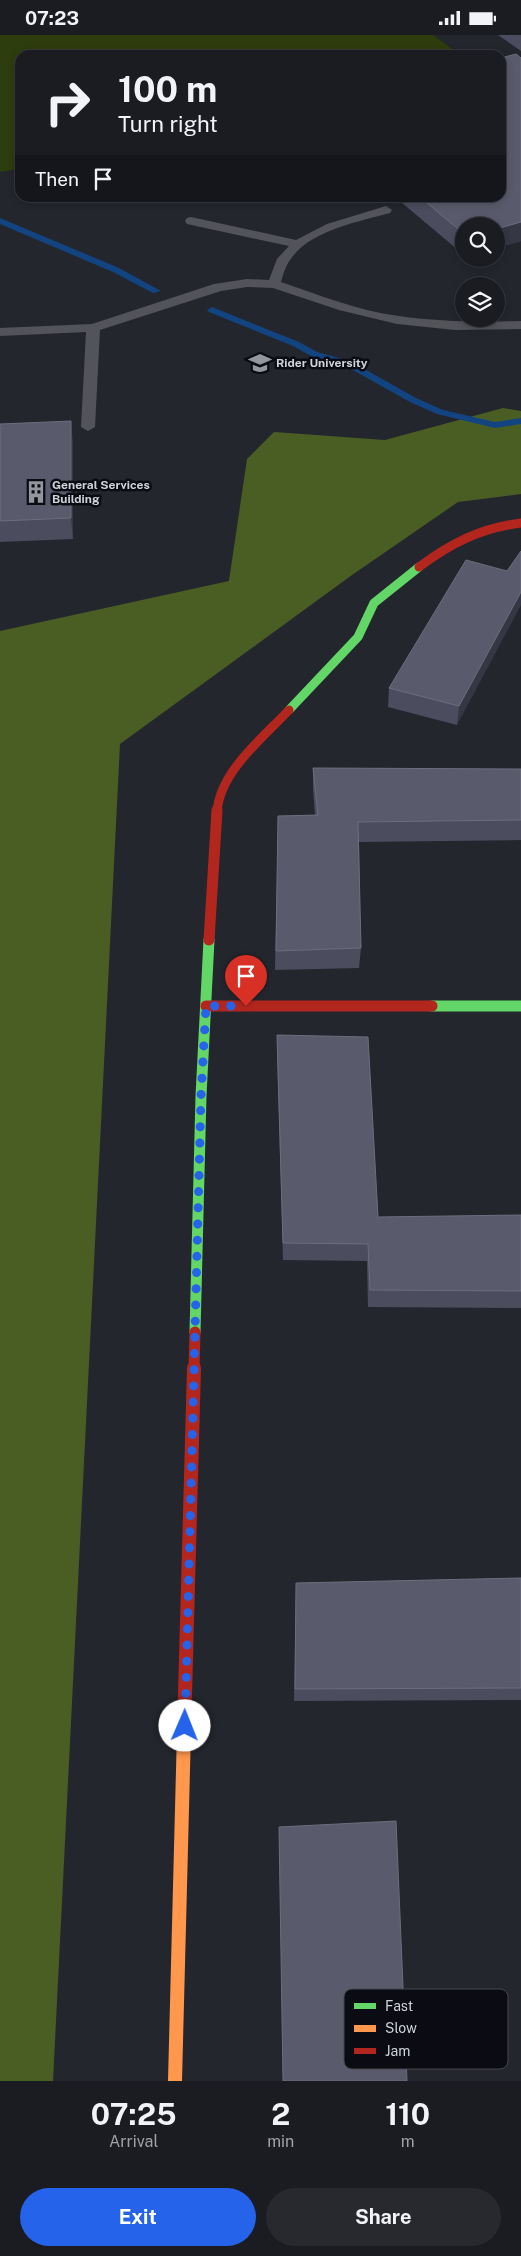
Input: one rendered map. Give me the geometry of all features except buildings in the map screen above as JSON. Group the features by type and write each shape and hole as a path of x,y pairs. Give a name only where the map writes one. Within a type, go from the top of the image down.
{"street":[{"path":"175,2081 201,1096 218,800 230,775 358,637 374,603 444,547 470,534 499,525 521,523"},
{"path":"206,1006 521,1007"}],"lane":[{"path":"274,284 284,257 298,244 321,231 386,210"},
{"path":"191,221 298,244"},
{"path":"0,332 93,328 219,287 247,283 274,284 344,307 397,320 455,326 521,325"},
{"path":"88,427 93,328"}],"green space":[{"path":"0,35 433,35 454,50 15,50 15,170 0,172"},
{"path":"503,408 521,411 521,494 458,502 352,575 120,744 53,2081 0,2081 0,631 229,581 247,459 274,432 385,440"}],"waterway":[{"path":"0,221 116,270 156,291"},
{"path":"212,310 296,344 314,354 347,363 413,400 440,412 495,425 521,421"}],"traffic: fast":[{"path":"289,710 358,637 374,603 419,567"},
{"path":"195,1332 201,1096 209,940"},
{"path":"432,1006 521,1006"}],"traffic: slow":[{"path":"175,2081 184,1731"}],"traffic: jam":[{"path":"419,567 466,537 492,528 521,523"},
{"path":"209,940 218,800 236,766 289,710"},
{"path":"206,1006 432,1006"},
{"path":"184,1731 195,1332"}],"place":[{"name":"Rider University","path":"260,363"},
{"name":"General Services Building","path":"36,492"}],"route":[{"path":"185,1726 201,1096 206,1006 246,1006"}]}
